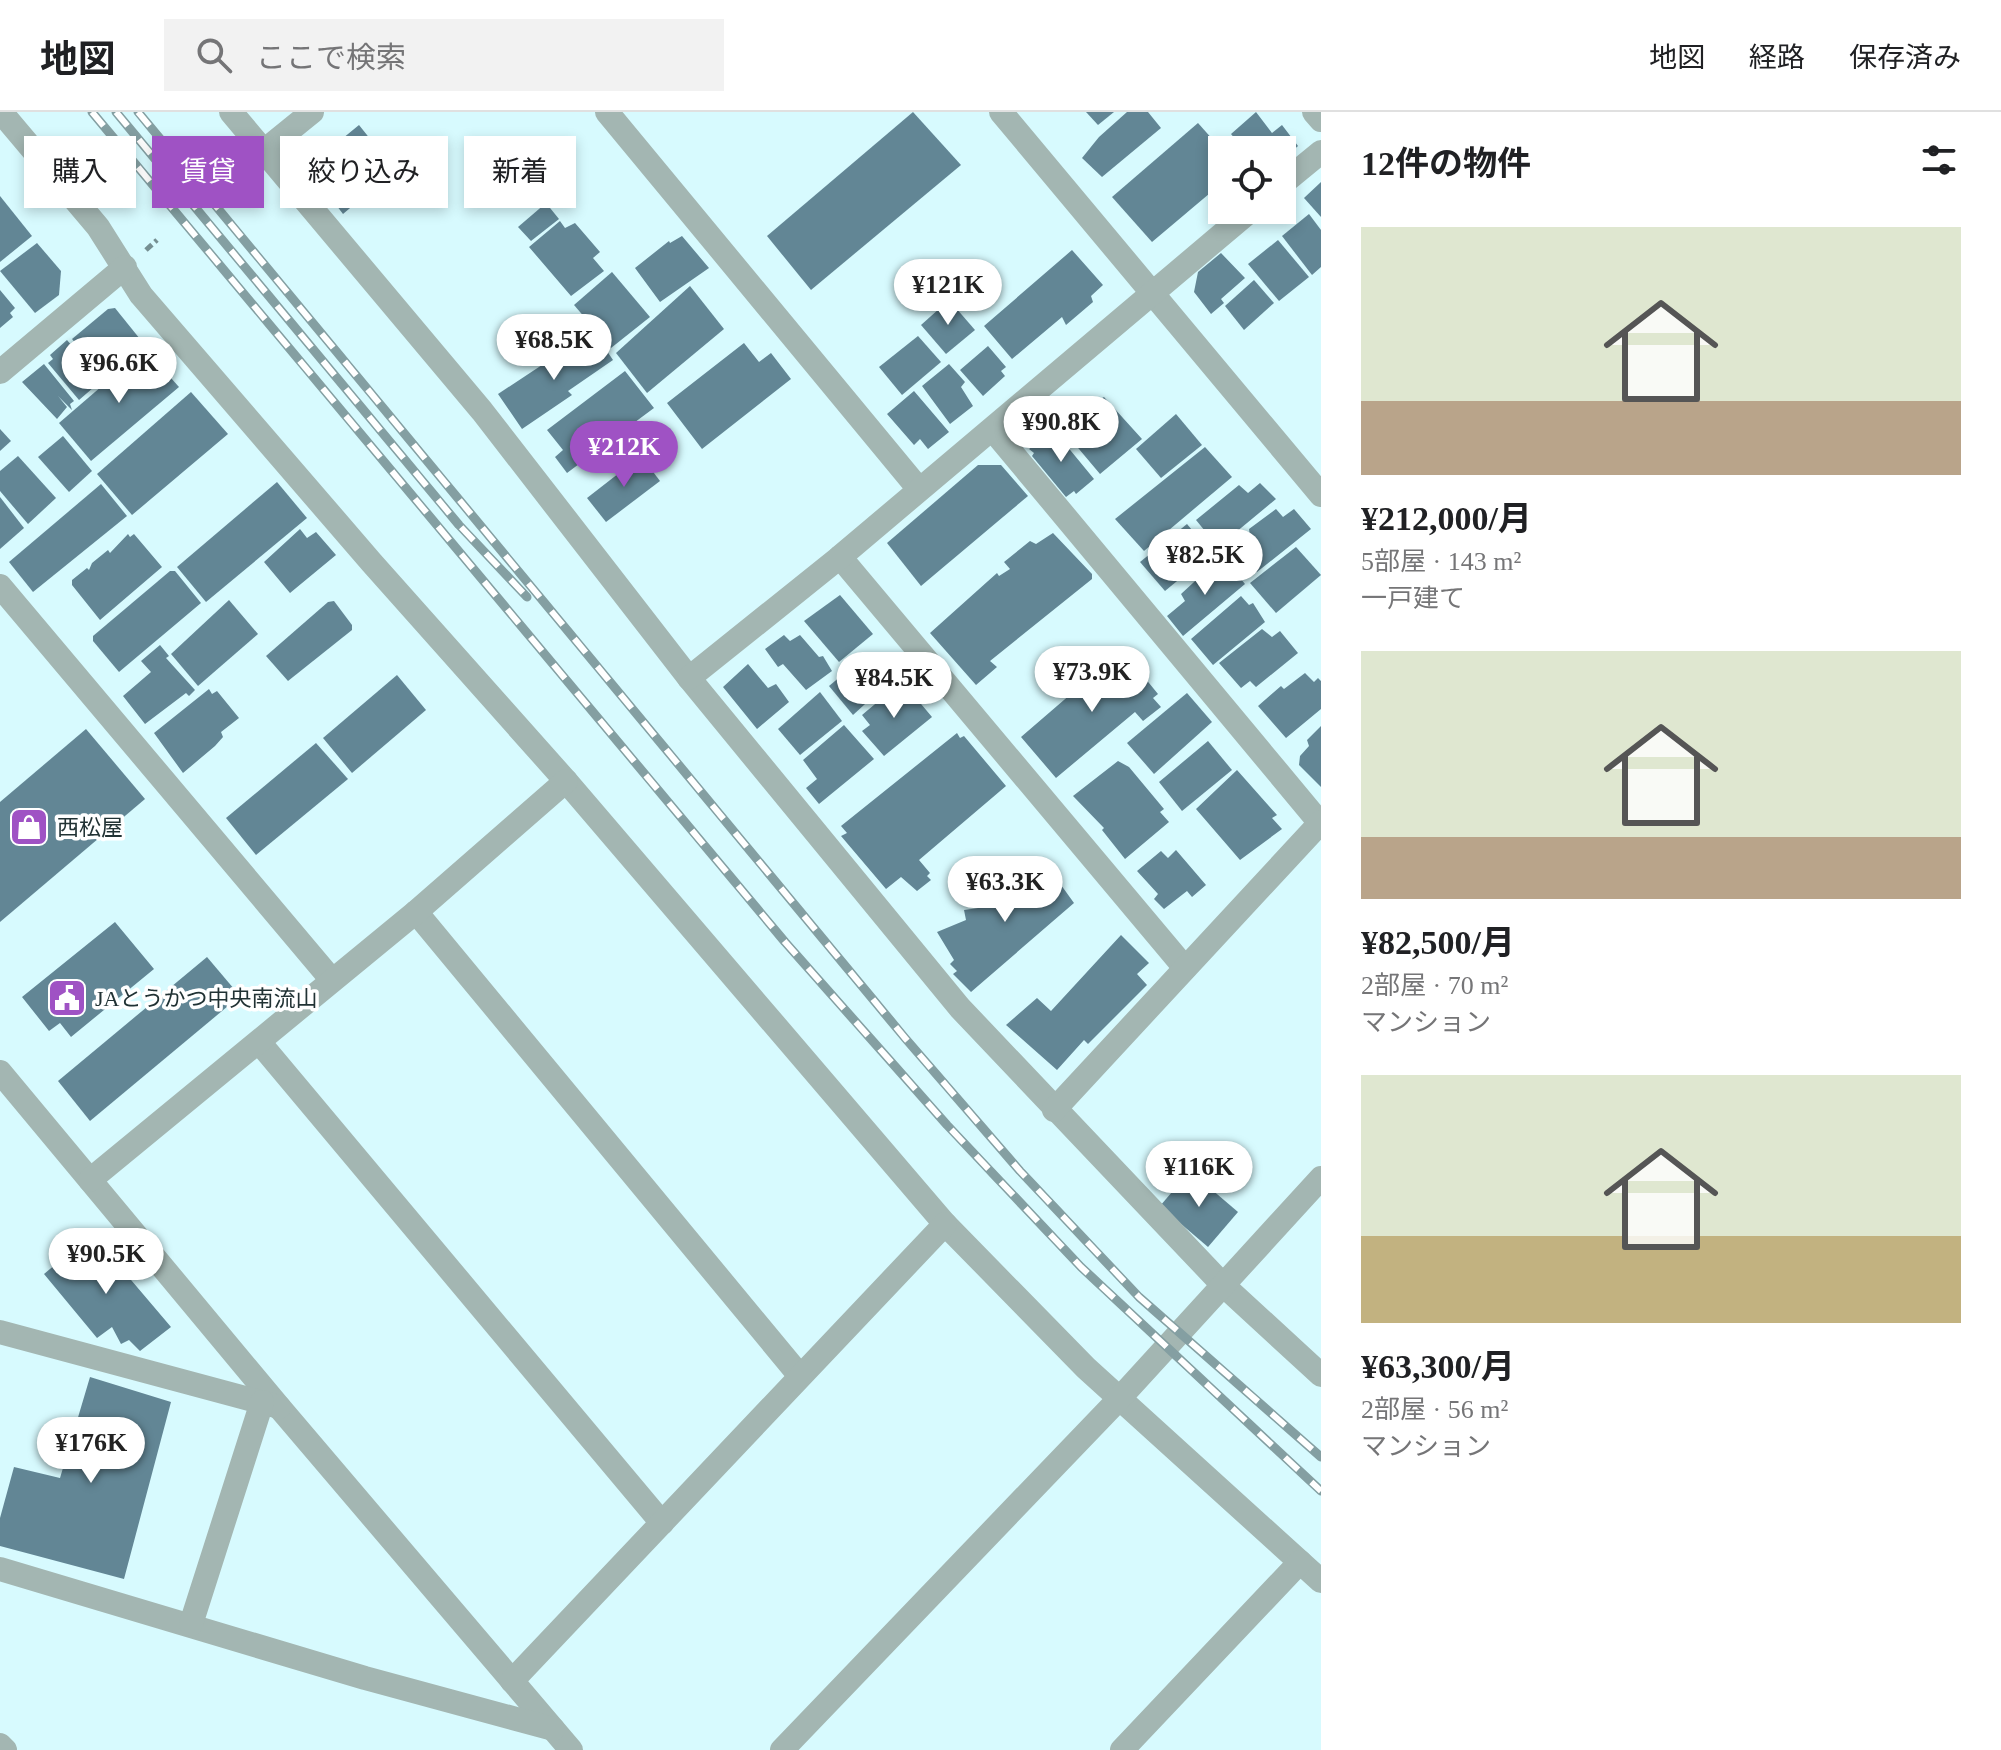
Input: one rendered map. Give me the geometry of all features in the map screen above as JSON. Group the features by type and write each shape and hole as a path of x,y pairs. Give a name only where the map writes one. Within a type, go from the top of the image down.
{"street":[{"path":"1,112 98,227 141,295 566,781 945,1224 1119,1399 1321,1581"},
{"path":"231,112 482,411 689,678 960,1008 1222,1284 1321,1375"},
{"path":"265,150 312,112"},
{"path":"607,112 918,488"},
{"path":"1001,112 1321,495"},
{"path":"1314,112 1321,120"},
{"path":"1296,173 1321,152"},
{"path":"689,678 840,557 918,488 993,430 1234,224"},
{"path":"0,372 125,267"},
{"path":"993,430 1320,822 1054,1110"},
{"path":"840,557 1185,968"},
{"path":"0,586 331,979"},
{"path":"90,1180 416,912 566,781"},
{"path":"416,912 800,1376"},
{"path":"259,1042 662,1523"},
{"path":"0,1072 270,1405 571,1750"},
{"path":"782,1750 1119,1399 1321,1178"},
{"path":"512,1681 945,1224"},
{"path":"0,1332 270,1405"},
{"path":"191,1624 270,1405"},
{"path":"1122,1750 1300,1562"},
{"path":"0,1569 365,1678 553,1729"},
{"path":"0,1745 5,1750"}],"building":[{"path":"913,112 961,165 811,290 767,236"},
{"path":"1086,112 1114,112 1098,125"},
{"path":"1127,112 1148,112 1161,128 1102,177 1082,158 1099,137"},
{"path":"1256,112 1272,133 1282,125 1290,136 1233,136 1231,134"},
{"path":"1198,123 1210,136 1208,195 1152,242 1112,197"},
{"path":"359,125 368,136 346,136"},
{"path":"1321,182 1321,217 1304,198"},
{"path":"0,196 32,236 0,262"},
{"path":"540,208 550,208 559,219 531,241 518,227"},
{"path":"1309,214 1321,230 1321,267 1312,275 1282,236"},
{"path":"560,221 565,228 575,223 600,252 593,258 604,271 571,296 529,247"},
{"path":"682,236 709,268 660,302 635,268 669,241"},
{"path":"1278,240 1309,277 1279,301 1248,264"},
{"path":"37,243 61,271 59,295 35,313 0,271"},
{"path":"1072,250 1103,285 1091,296 1093,302 1066,325 1062,317 1012,359 984,326"},
{"path":"1221,253 1245,278 1221,299 1224,303 1211,314 1194,292 1198,272"},
{"path":"612,272 650,317 611,348 574,305"},
{"path":"1254,280 1274,303 1244,330 1225,306"},
{"path":"690,286 724,329 647,393 616,353"},
{"path":"0,290 15,308 10,313 13,317 0,328"},
{"path":"949,300 975,330 946,354 921,325"},
{"path":"115,308 144,344 105,378 72,339 108,309"},
{"path":"596,335 613,360 568,391 572,395 522,429 498,394 548,361 551,365"},
{"path":"918,336 941,362 902,395 879,367"},
{"path":"67,340 101,381 79,400 48,363 53,359 50,355"},
{"path":"744,343 759,362 771,353 791,379 702,449 667,403"},
{"path":"988,346 1006,367 1001,371 1005,376 983,396 960,370"},
{"path":"145,349 179,387 91,461 59,423"},
{"path":"44,364 74,401 70,404 72,410 58,396 67,407 57,419 22,382"},
{"path":"949,364 965,382 961,387 973,406 950,424 922,386"},
{"path":"625,371 654,408 623,431 628,437 600,458 595,452 567,473 555,457 563,450 547,430"},
{"path":"914,391 949,432 928,449 920,439 914,445 887,414"},
{"path":"191,392 228,434 132,515 97,474"},
{"path":"1104,397 1142,439 1100,474 1063,430 1075,421 1071,415"},
{"path":"1176,414 1202,445 1161,478 1136,449"},
{"path":"0,429 11,441 0,451"},
{"path":"1050,432 1057,434 1094,479 1076,494 1074,491 1066,497 1029,449"},
{"path":"63,436 92,471 69,492 38,457"},
{"path":"1205,447 1232,477 1144,551 1115,519"},
{"path":"18,456 56,498 28,524 0,491 0,471"},
{"path":"641,456 660,481 606,522 587,498"},
{"path":"978,465 1001,465 1028,496 921,586 887,543"},
{"path":"277,482 307,518 206,602 177,567"},
{"path":"1260,483 1276,499 1218,547 1196,520 1239,485 1248,493"},
{"path":"101,484 127,516 33,592 9,562"},
{"path":"0,497 24,528 0,549"},
{"path":"1276,509 1283,517 1294,509 1311,529 1257,572 1236,547 1250,537 1249,529"},
{"path":"1187,524 1211,553 1165,591 1140,562"},
{"path":"300,529 307,538 316,532 336,555 290,593 264,562"},
{"path":"1053,533 1092,574 1092,579 990,661 997,667 976,685 930,633 997,573 999,576 1010,569 1004,562 1030,541 1036,544"},
{"path":"128,534 130,537 134,534 162,567 100,620 72,585 72,580 87,568 89,570 92,563 108,550 110,553"},
{"path":"1296,547 1321,575 1276,613 1250,583"},
{"path":"1218,560 1231,576 1236,573 1245,584 1183,636 1167,616 1185,601 1181,594"},
{"path":"170,571 175,571 201,603 119,672 93,641 93,636"},
{"path":"840,595 873,634 839,662 804,621"},
{"path":"1241,596 1249,605 1253,603 1265,622 1213,665 1191,639"},
{"path":"229,600 258,634 198,686 171,654"},
{"path":"334,601 352,625 352,630 288,681 266,656 328,602"},
{"path":"1262,629 1272,637 1280,631 1298,653 1256,687 1250,681 1241,688 1219,663"},
{"path":"784,635 790,641 800,635 819,657 823,656 832,671 806,690 783,664 778,667 765,649"},
{"path":"160,645 169,656 166,658 195,690 189,696 186,693 145,724 123,696 151,672 141,661"},
{"path":"1122,650 1158,694 1153,698 1161,707 1143,721 1135,712 1056,778 1021,737"},
{"path":"865,656 887,684 853,715 829,686"},
{"path":"748,664 768,688 776,684 789,702 757,729 723,687"},
{"path":"1305,673 1314,682 1318,678 1321,681 1321,709 1286,738 1258,706 1281,686 1284,689"},
{"path":"397,675 426,710 352,773 323,738"},
{"path":"209,689 212,694 217,691 239,718 221,732 223,737 215,746 183,773 154,733"},
{"path":"893,689 896,693 900,689 911,702 916,698 932,717 884,756 862,731 870,725 862,715"},
{"path":"820,692 842,721 800,755 778,729"},
{"path":"1187,693 1212,722 1154,774 1127,743"},
{"path":"844,725 874,759 819,804 806,788 817,779 803,760"},
{"path":"1321,726 1321,787 1299,765 1300,756 1309,746 1307,740"},
{"path":"86,729 145,799 0,922 0,802"},
{"path":"957,733 960,738 964,736 1006,786 919,860 930,873 927,876 931,880 917,891 901,877 886,889 841,836 847,833 841,826"},
{"path":"1208,741 1232,770 1182,811 1159,782"},
{"path":"316,743 348,779 256,855 226,818"},
{"path":"1118,761 1129,767 1164,809 1160,812 1169,822 1125,859 1102,830 1104,828 1073,796"},
{"path":"1237,770 1277,815 1272,818 1282,829 1240,860 1196,809"},
{"path":"1176,850 1206,885 1192,897 1187,891 1164,909 1154,899 1158,894 1137,871 1161,851 1168,858"},
{"path":"1043,860 1074,903 971,992 953,974 957,971 950,964 954,960 937,932 966,920 964,910 978,908 988,899 986,893 1016,879 1016,871"},
{"path":"115,922 154,969 71,1037 60,1023 49,1031 22,997"},
{"path":"1121,935 1149,963 1137,974 1147,985 1088,1044 1084,1040 1057,1070 1006,1025 1037,998 1051,1011"},
{"path":"207,957 240,996 90,1121 58,1081"},
{"path":"1190,1171 1238,1212 1208,1247 1160,1206"},
{"path":"92,1234 171,1327 140,1351 129,1340 121,1344 112,1327 97,1338 44,1274"},
{"path":"90,1377 171,1402 124,1579 0,1546 0,1518 14,1467 60,1478"}],"railway":[{"path":"92,112 785,942 947,1125 1081,1267 1321,1491"},
{"path":"116,112 459,525 527,597"},
{"path":"138,112 905,1038 1020,1171 1139,1297 1321,1457"}],"place":[{"name":"西松屋","path":"29,827"},
{"name":"JAとうかつ中央南流山","path":"67,998"}]}
